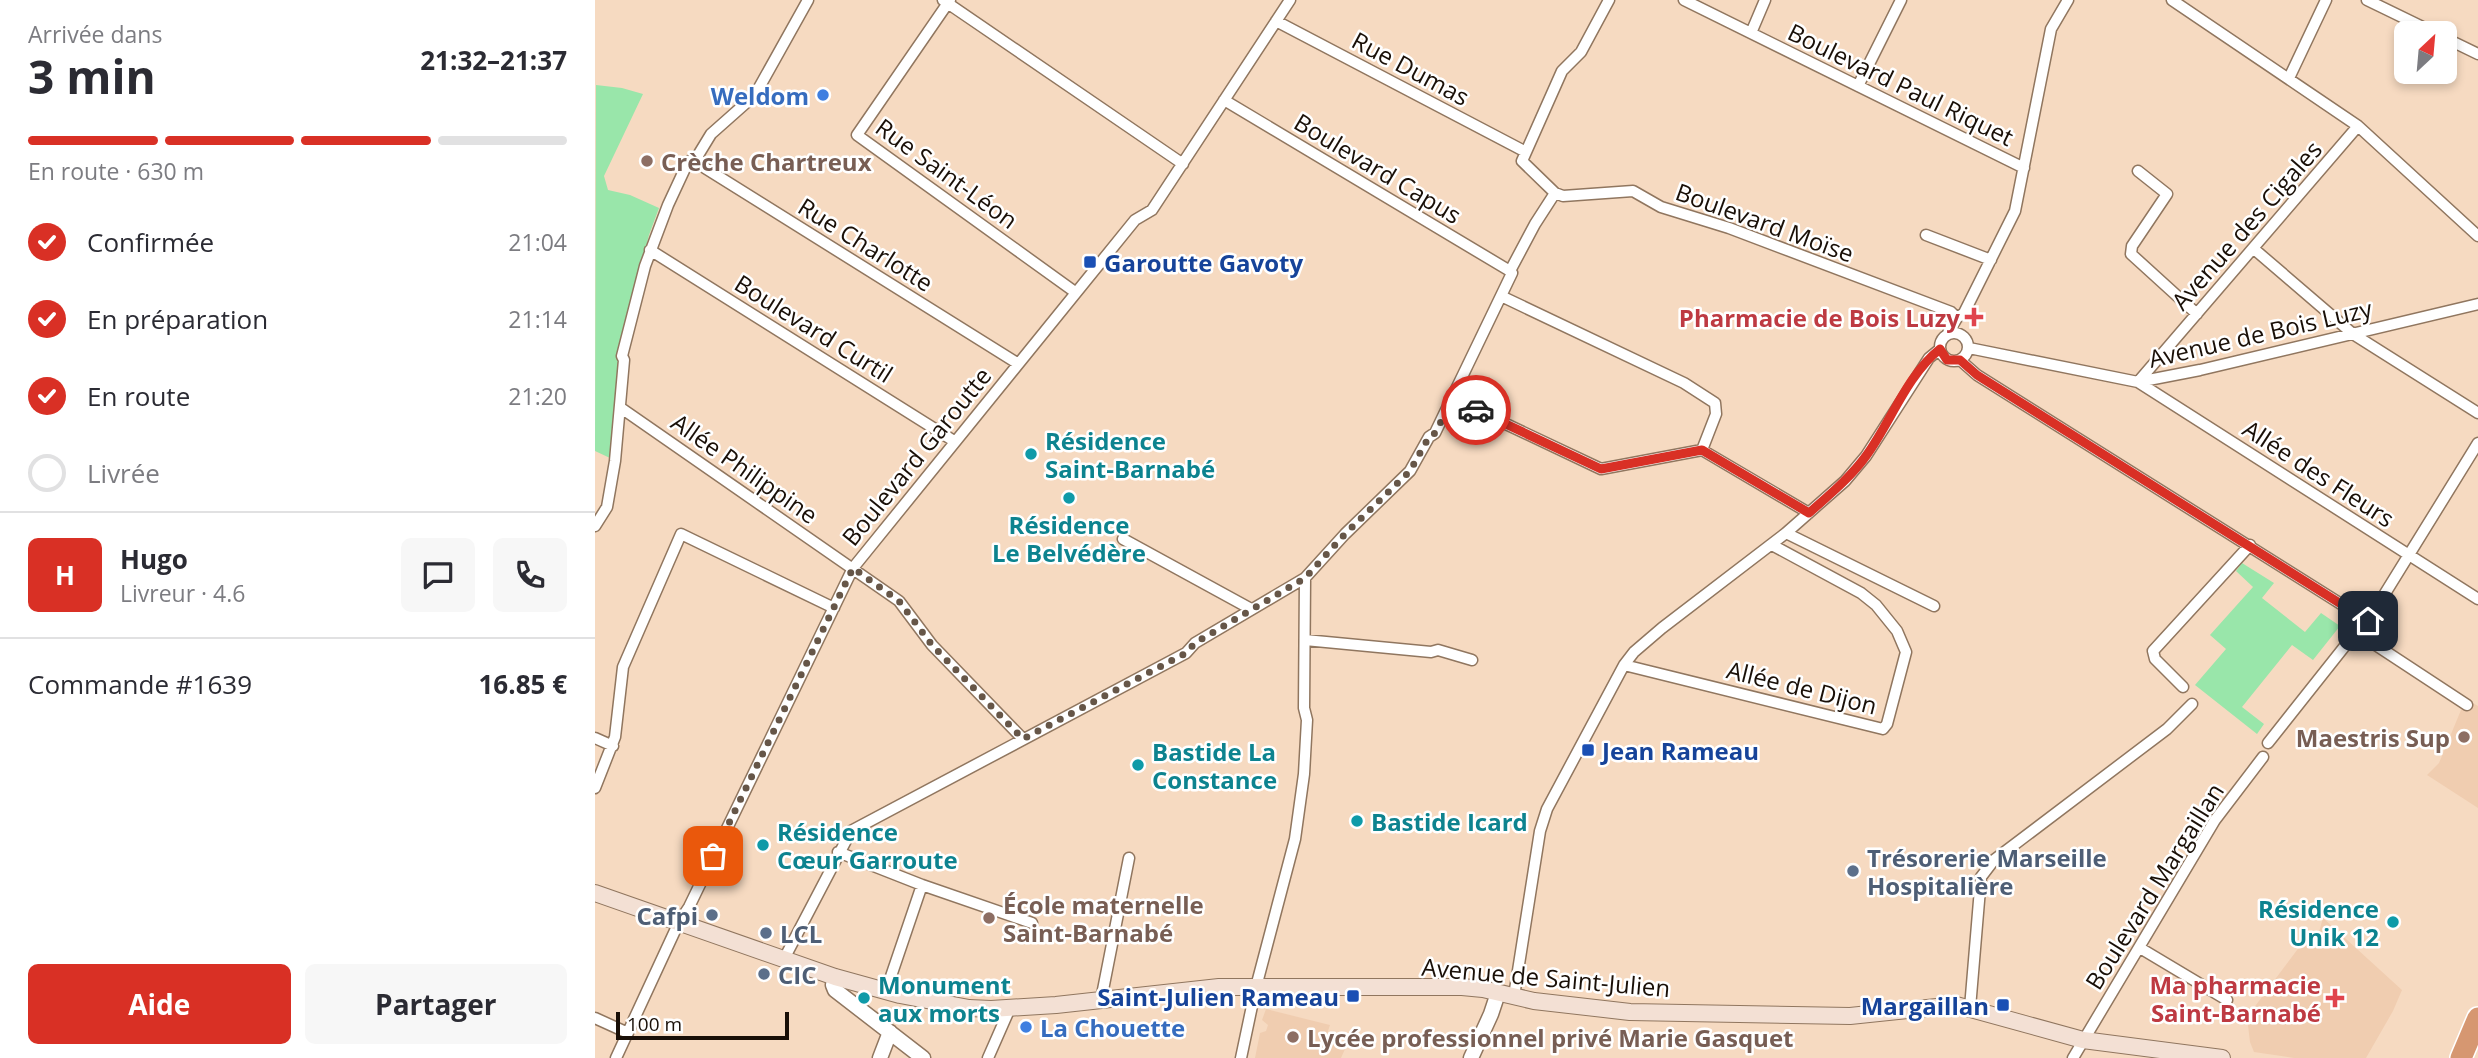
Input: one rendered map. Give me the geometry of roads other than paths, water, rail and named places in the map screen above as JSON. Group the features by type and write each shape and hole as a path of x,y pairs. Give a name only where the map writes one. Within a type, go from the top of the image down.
{"highway":[{"path":"2461,1058 2478,1018"}],"main road":[{"name":"Avenue de Saint-Julien","path":"595,893 835,977 886,991 969,1008 1010,1008 1101,1000 1193,988 1257,987 1462,987 1578,1007 1630,1012 1850,1016 1956,1006 2083,1040 2221,1058"}],"street":[{"path":"595,526 607,507 621,408 622,356 650,250 688,162 697,157 711,134 755,95 808,0"},
{"name":"Boulevard Garoutte","path":"616,1058 679,922 689,907 853,568 1135,220 1152,210 1290,0"},
{"path":"784,960 851,831 1186,653 1195,643 1305,578 1345,534 1410,471 1453,399 1513,273 1510,271 1555,193 1522,161 1562,71 1581,52 1609,0"},
{"name":"Boulevard Paul Riquet","path":"1684,0 2024,168"},
{"path":"1751,33 1765,0"},
{"path":"1858,86 1901,0"},
{"path":"2068,0 2051,29 2015,211 1963,313 1940,343 1940,349 1947,360 1960,360 1977,375 2368,621"},
{"path":"2172,0 2358,126 2478,236"},
{"path":"2289,78 2326,0"},
{"path":"2367,0 2410,21"},
{"path":"946,1 1183,164"},
{"name":"Rue Saint-Léon","path":"946,1 857,135 1075,292"},
{"name":"Rue Dumas","path":"1276,21 1526,152"},
{"path":"2457,44 2478,54"},
{"name":"Boulevard Capus","path":"1224,100 1510,271"},
{"name":"Avenue des Cigales","path":"2138,382 2193,311 2254,249 2358,126"},
{"name":"Rue Charlotte","path":"697,157 705,168 1017,363"},
{"path":"2138,171 2167,194 2132,246 2131,254 2193,311"},
{"name":"Boulevard Moïse","path":"1555,193 1563,196 1633,191 1661,207 1729,228 1951,312 1957,318"},
{"path":"1926,235 1991,260"},
{"path":"2254,249 2353,334 2478,413"},
{"name":"Boulevard Curtil","path":"650,250 954,441"},
{"path":"1501,296 1684,383 1715,403 1716,414 1702,450"},
{"name":"Avenue de Bois Luzy","path":"1969,348 2138,382 2478,304"},
{"path":"1948,333 1963,335 1968,341 1969,348 1960,360"},
{"path":"1471,1058 1491,1014 1506,994 1547,809 1624,665 1634,652 1662,628 1772,545 1845,481 1866,456 1907,388 1929,358 1940,349"},
{"name":"Allée des Fleurs","path":"2138,382 2478,599"},
{"path":"1453,399 1601,469 1702,450 1809,513"},
{"name":"Allée Philippine","path":"621,408 899,601 932,645 1023,739"},
{"path":"2268,743 2356,632 2368,621 2478,443"},
{"path":"1786,533 1934,606"},
{"path":"595,788 613,746 623,667 681,534 834,608"},
{"path":"1123,539 1251,609"},
{"name":"Allée de Dijon","path":"1624,665 1883,729 1887,724 1906,652 1897,631 1861,593 1772,545"},
{"path":"2183,687 2155,659 2153,651 2250,545"},
{"path":"1241,1058 1295,839 1304,774 1307,720 1304,708 1305,578"},
{"path":"2356,632 2466,705"},
{"path":"1305,640 1431,652 1438,650 1472,660"},
{"path":"1970,1008 1981,877 1994,860 2167,729 2192,704"},
{"path":"595,738 613,746"},
{"name":"Boulevard Margaillan","path":"2073,1058 2215,820 2263,757"},
{"path":"838,852 922,885 1033,922"},
{"path":"1101,1000 1129,858"},
{"path":"886,991 922,885"},
{"path":"2140,948 2227,1000"},
{"path":"835,977 835,990 923,1058"},
{"path":"988,1058 1010,1008"},
{"path":"595,1018 628,1033"},
{"path":"880,1058 890,1032"}],"place":[{"name":"Weldom","path":"823,95"},
{"name":"Crèche Chartreux","path":"647,161"},
{"name":"Garoutte Gavoty","path":"1090,262"},
{"name":"Pharmacie de Bois Luzy","path":"1974,317"},
{"name":"Résidence Saint-Barnabé","path":"1031,454"},
{"name":"Résidence Le Belvédère","path":"1069,498"},
{"name":"Maestris Sup","path":"2464,737"},
{"name":"Jean Rameau","path":"1588,750"},
{"name":"Bastide La Constance","path":"1138,765"},
{"name":"Bastide Icard","path":"1357,821"},
{"name":"Résidence Cœur Garroute","path":"763,845"},
{"name":"Trésorerie Marseille Hospitalière","path":"1853,871"},
{"name":"Cafpi","path":"712,915"},
{"name":"École maternelle Saint-Barnabé","path":"989,918"},
{"name":"Résidence Unik 12","path":"2393,922"},
{"name":"LCL","path":"766,933"},
{"name":"CIC","path":"764,974"},
{"name":"Saint-Julien Rameau","path":"1353,996"},
{"name":"Monument aux morts","path":"864,998"},
{"name":"Ma pharmacie Saint-Barnabé","path":"2335,998"},
{"name":"Margaillan","path":"2003,1005"},
{"name":"La Chouette","path":"1026,1027"},
{"name":"Lycée professionnel privé Marie Gasquet","path":"1293,1037"}]}
